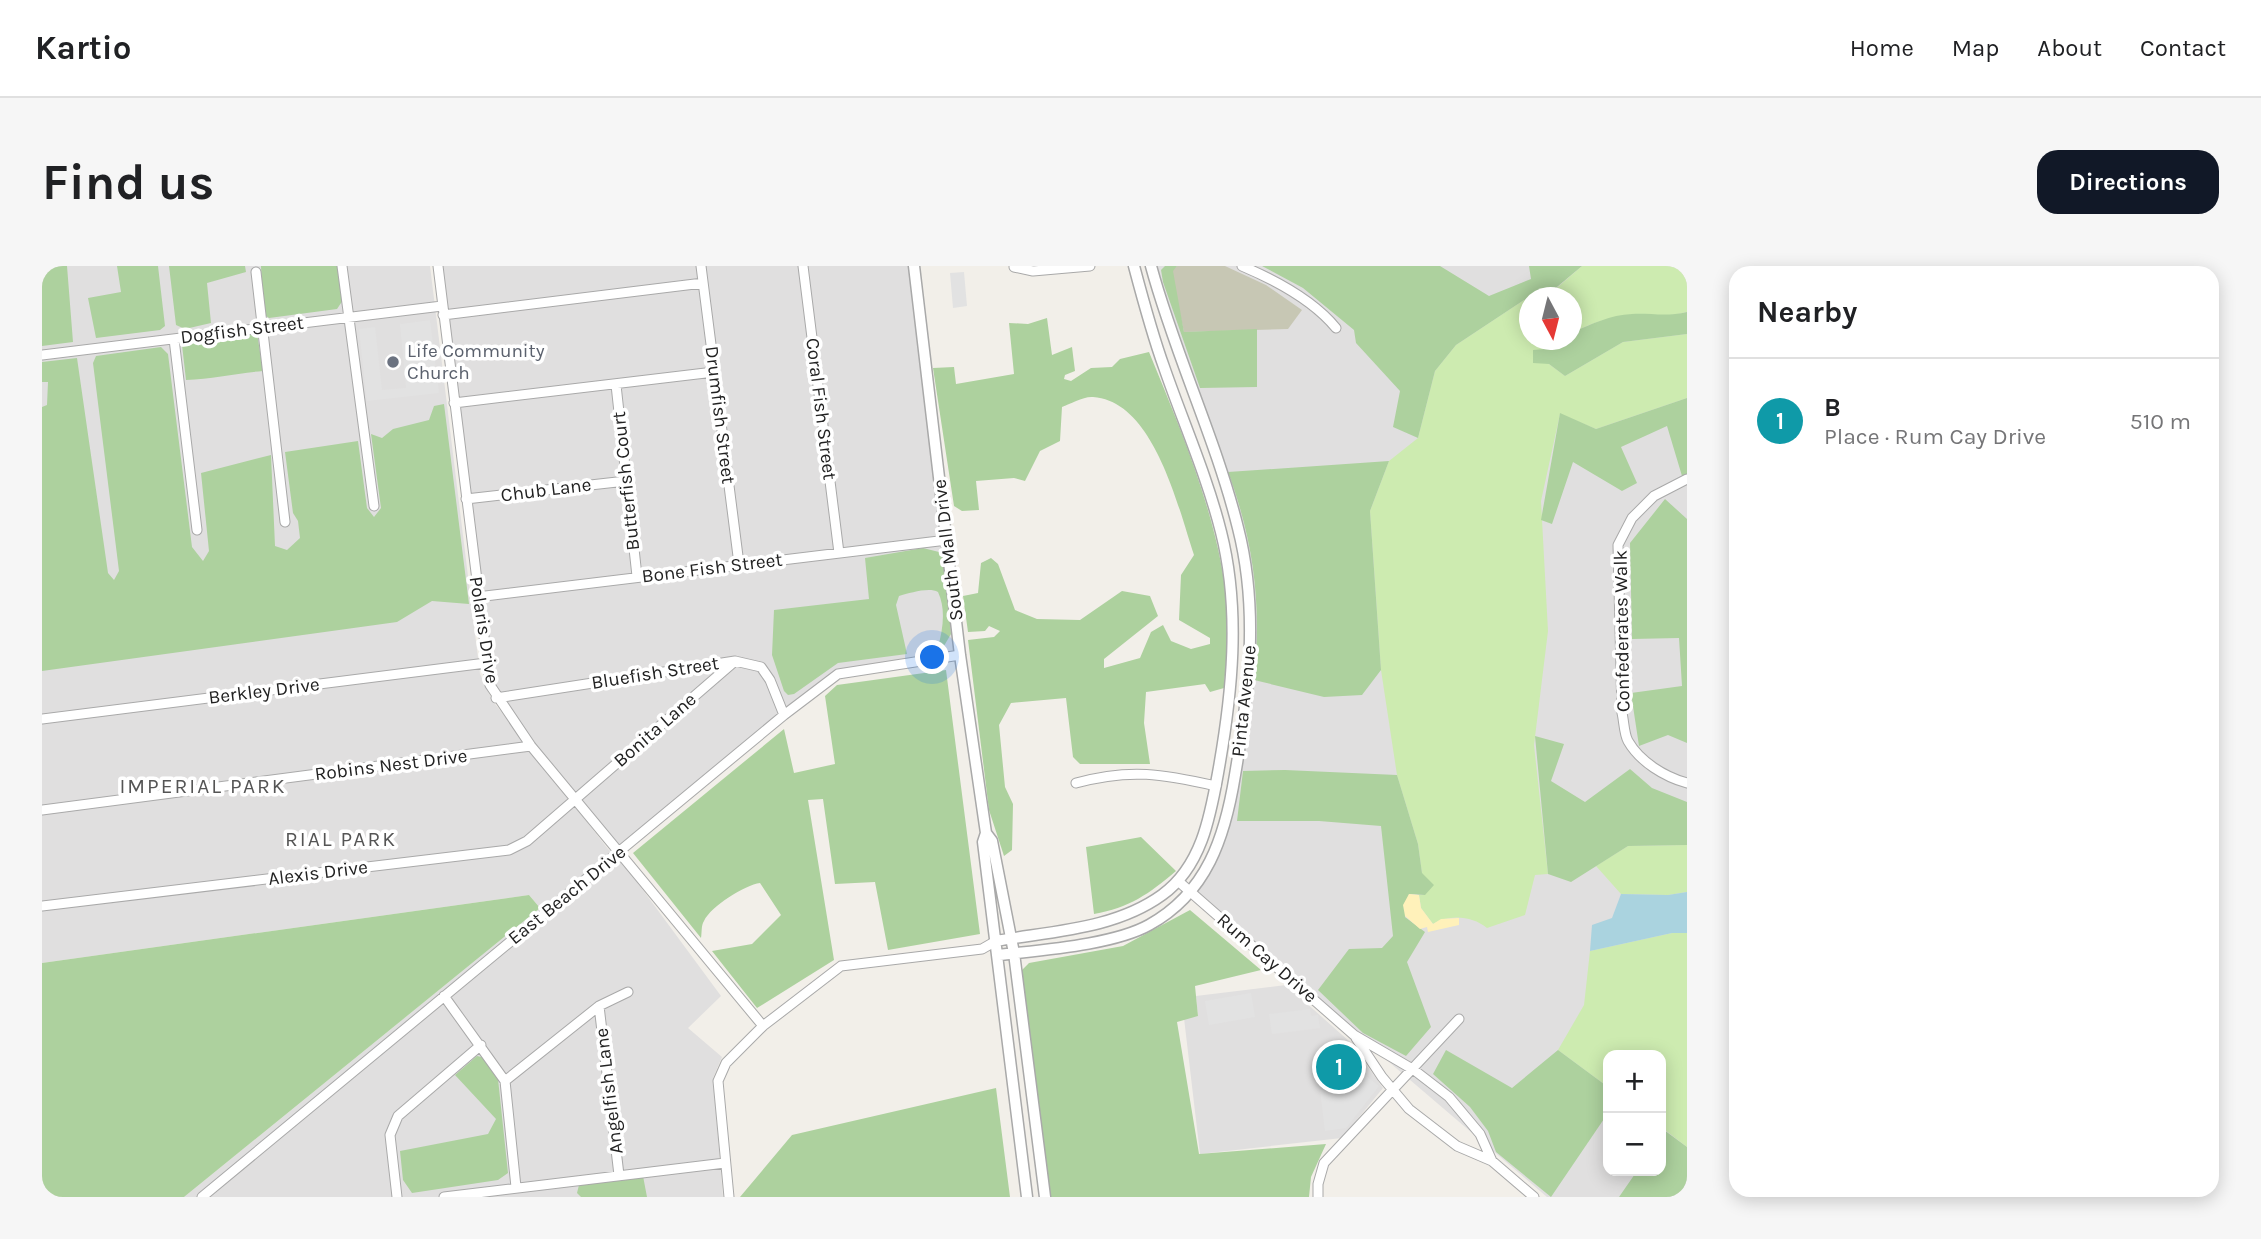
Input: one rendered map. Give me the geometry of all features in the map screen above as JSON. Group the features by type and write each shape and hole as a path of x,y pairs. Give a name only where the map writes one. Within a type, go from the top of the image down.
{"street":[{"path":"342,266 374,506"},
{"name":"Polaris Drive","path":"438,266 490,685 496,698 531,746 763,1026"},
{"name":"Drumfish Street","path":"701,266 738,564"},
{"name":"Coral Fish Street","path":"803,266 839,553"},
{"name":"South Mall Drive","path":"914,266 960,655 986,833 983,842 1027,1197"},
{"path":"1014,267 1033,271 1090,266"},
{"name":"Pinta Avenue","path":"996,941 1116,920 1145,906 1178,881 1199,850 1216,786 1233,654 1230,591 1222,533 1163,365 1134,266"},
{"name":"Pinta Avenue","path":"999,955 1137,932 1172,909 1191,892 1208,869 1220,843 1242,734 1251,653 1248,587 1238,528 1179,358 1151,266"},
{"path":"1242,266 1297,295 1327,317 1336,328"},
{"path":"256,272 285,523"},
{"name":"Dogfish Street","path":"42,355 349,317 702,283"},
{"path":"174,339 197,530"},
{"path":"454,403 714,372"},
{"name":"Butterfish Court","path":"616,385 637,576"},
{"name":"Confederates Walk","path":"1687,479 1654,496 1632,518 1618,545 1622,713 1628,740 1647,762 1669,778 1687,783"},
{"name":"Chub Lane","path":"466,499 626,481"},
{"path":"1222,533 1238,528"},
{"name":"Bone Fish Street","path":"477,597 947,540"},
{"name":"East Beach Drive","path":"202,1197 784,715 838,674 960,655"},
{"name":"Bluefish Street","path":"496,698 735,661 761,667 770,680 784,715"},
{"name":"Bonita Lane","path":"576,798 735,661"},
{"name":"Berkley Drive","path":"42,719 486,663"},
{"name":"Robins Nest Drive","path":"42,810 531,746"},
{"path":"1076,783 1101,776 1158,773 1216,786"},
{"name":"Alexis Drive","path":"42,906 509,850 527,841 576,798"},
{"name":"South Mall Drive","path":"986,833 992,841 1012,938 1045,1197"},
{"name":"Rum Cay Drive","path":"1178,881 1354,1035 1414,1070 1449,1097 1480,1135 1492,1160"},
{"path":"729,1197 718,1081 726,1063 763,1026 841,966 982,949 996,941"},
{"path":"982,949 999,955"},
{"name":"Angelfish Lane","path":"505,1081 599,1006 628,992"},
{"path":"443,996 505,1081 516,1187"},
{"name":"Angelfish Lane","path":"599,1006 619,1175"},
{"path":"1318,1197 1324,1163 1414,1070 1430,1048 1459,1018"},
{"path":"1009,1036 1024,1034"},
{"name":"Rum Cay Drive","path":"1354,1035 1392,1090 1433,1130 1457,1146 1492,1160 1534,1197"},
{"path":"397,1197 390,1135 398,1116 481,1045"},
{"path":"444,1197 725,1163"}],"shaded area":[{"path":"42,266 430,266 480,674 492,700 608,849 623,863 721,996 688,1028 722,1057 713,1078 723,1197 184,1197 540,908 529,895 42,963"},
{"path":"438,266 913,266 960,655 838,674 619,852 490,685"},
{"path":"1151,266 1687,266 1687,1197 1547,1197 1190,892 1220,843 1251,653 1238,528"},
{"path":"1177,266 1225,266 1266,285 1302,310 1288,329 1184,332 1172,270"},
{"path":"964,272 967,306 953,308 950,273"},
{"path":"430,320 439,393 367,401 359,329 375,327 382,390 406,388 400,324"},
{"path":"1286,985 1350,1042 1383,1088 1342,1138 1200,1154 1184,1018 1198,1016 1196,996"},
{"path":"1251,993 1255,1017 1209,1025 1205,1001"},
{"path":"1310,1009 1311,1016 1318,1015 1320,1028 1272,1034 1269,1014"},
{"path":"1364,1074 1379,1086 1346,1128 1325,1131 1320,1090 1356,1086"}],"green space":[{"path":"42,266 67,266 73,342 42,346"},
{"path":"117,266 158,266 165,326 160,330 96,338 88,298 121,292"},
{"path":"169,266 245,266 246,272 207,283 211,323 185,329 176,325"},
{"path":"261,266 338,266 343,300 337,309 269,318 263,314"},
{"path":"1165,266 1177,266 1173,271 1184,332 1257,329 1257,387 1200,388 1163,282 1161,270"},
{"path":"1262,266 1440,266 1489,296 1531,279 1529,266 1582,266 1557,287 1519,287 1519,303 1456,345 1435,371 1418,438 1393,427 1400,391 1356,343 1354,330 1303,288"},
{"path":"1582,266 1687,266 1687,312 1616,318 1582,329 1582,287 1558,287"},
{"path":"1519,303 1519,350 1559,350 1549,364 1565,376 1623,342 1687,334 1687,398 1596,429 1560,414 1541,501 1548,631 1534,745 1548,874 1535,875 1525,915 1487,928 1475,921 1461,918 1433,924 1421,908 1419,895 1425,895 1418,844 1397,775 1381,670 1370,511 1389,461 1418,438 1435,371 1456,345"},
{"path":"1687,312 1687,334 1623,342 1565,376 1549,364 1533,363 1533,350 1582,350 1582,328 1601,320 1624,315"},
{"path":"1047,318 1052,355 1072,347 1075,371 1065,375 1064,379 1071,381 1091,368 1112,367 1120,359 1149,352 1189,451 1211,519 1225,588 1229,640 1224,688 1210,692 1205,684 1146,692 1144,723 1150,764 1080,764 1073,757 1066,698 1011,703 999,725 1005,787 1013,804 1012,850 1004,856 989,810 968,640 994,637 1000,631 989,626 985,631 968,632 963,596 978,593 981,563 991,558 998,564 1015,610 1037,619 1080,620 1122,591 1150,596 1158,616 1104,659 1104,668 1140,658 1151,632 1163,625 1171,641 1191,649 1210,644 1210,638 1179,620 1181,575 1194,555 1171,485 1148,436 1132,417 1114,403 1089,397 1062,407 1060,441 1040,451 1025,481 1014,478 976,481 979,510 962,511 954,506 933,368 954,367 956,384 1014,374 1009,323 1028,324"},
{"path":"257,333 263,371 186,380 182,345"},
{"path":"161,347 168,354 192,547 203,561 209,551 201,473 271,455 275,546 287,550 300,538 298,521 293,513 285,452 358,441 367,508 374,517 381,508 371,434 382,438 393,429 429,420 434,406 444,404 469,604 432,601 397,622 42,671 42,407 47,405 48,382 42,382 42,362 77,358 108,573 114,580 119,571 93,363 96,356"},
{"path":"1687,398 1687,475 1682,476 1667,426 1621,447 1637,483 1622,491 1573,462 1552,524 1541,520 1560,413 1596,429"},
{"path":"1389,461 1370,511 1381,670 1362,695 1324,697 1254,680 1257,626 1254,575 1244,524 1228,472"},
{"path":"1665,499 1687,519 1687,743 1668,735 1639,746 1631,693 1682,686 1679,638 1632,639 1630,543"},
{"path":"923,548 939,552 945,563 951,634 941,651 938,647 943,612 938,592 925,590 899,596 896,605 907,654 838,663 794,694 788,695 784,691 772,655 774,610 869,599 865,558"},
{"path":"946,670 980,934 888,950 875,882 835,884 823,799 808,800 834,960 757,1008 712,951 752,944 781,915 760,883 738,892 714,909 703,923 701,938 633,853 784,729 794,773 835,764 825,696 837,685"},
{"path":"1535,736 1564,744 1551,781 1585,802 1630,769 1652,788 1687,802 1687,845 1628,846 1571,882 1548,874"},
{"path":"1243,771 1397,775 1418,844 1422,873 1434,885 1425,895 1409,894 1405,917 1425,932 1407,962 1431,1027 1406,1056 1363,1033 1318,990 1349,949 1382,948 1393,936 1381,826 1319,821 1237,821"},
{"path":"1141,837 1176,871 1138,899 1094,914 1086,847"},
{"path":"1687,845 1687,892 1668,895 1621,894 1596,866 1628,846"},
{"path":"529,895 540,908 184,1197 42,1197 42,963"},
{"path":"1190,910 1261,970 1195,986 1198,1016 1177,1022 1199,1154 1326,1144 1311,1177 1309,1197 1049,1197 1020,972 1029,963 1123,946"},
{"path":"1672,933 1687,933 1687,1147 1666,1131 1666,1050 1603,1050 1603,1083 1558,1050 1584,1005 1590,951"},
{"path":"1446,1050 1512,1088 1558,1050 1603,1083 1603,1120 1551,1197 1496,1152 1488,1131 1470,1107 1433,1074"},
{"path":"477,1056 486,1058 498,1079 508,1173 498,1180 412,1193 403,1180 400,1151 488,1134 496,1119 455,1075"},
{"path":"996,1088 1010,1197 740,1197 792,1135"},
{"path":"1666,1131 1687,1147 1687,1197 1619,1197 1634,1176 1666,1176"},
{"path":"643,1176 647,1197 581,1197 577,1193 579,1185"}],"sand":[{"path":"1409,894 1419,895 1421,908 1433,924 1441,919 1459,918 1459,925 1428,932 1427,927 1420,929 1405,916 1403,905"}],"water":[{"path":"1687,892 1687,933 1672,933 1590,951 1592,925 1612,918 1621,894 1668,895"}],"place":[{"name":"Life Community Church","path":"393,362"},
{"name":"B","path":"1339,1067"}],"district":[{"name":"IMPERIAL PARK","path":"203,786"},
{"name":"RIAL PARK","path":"341,839"}]}
